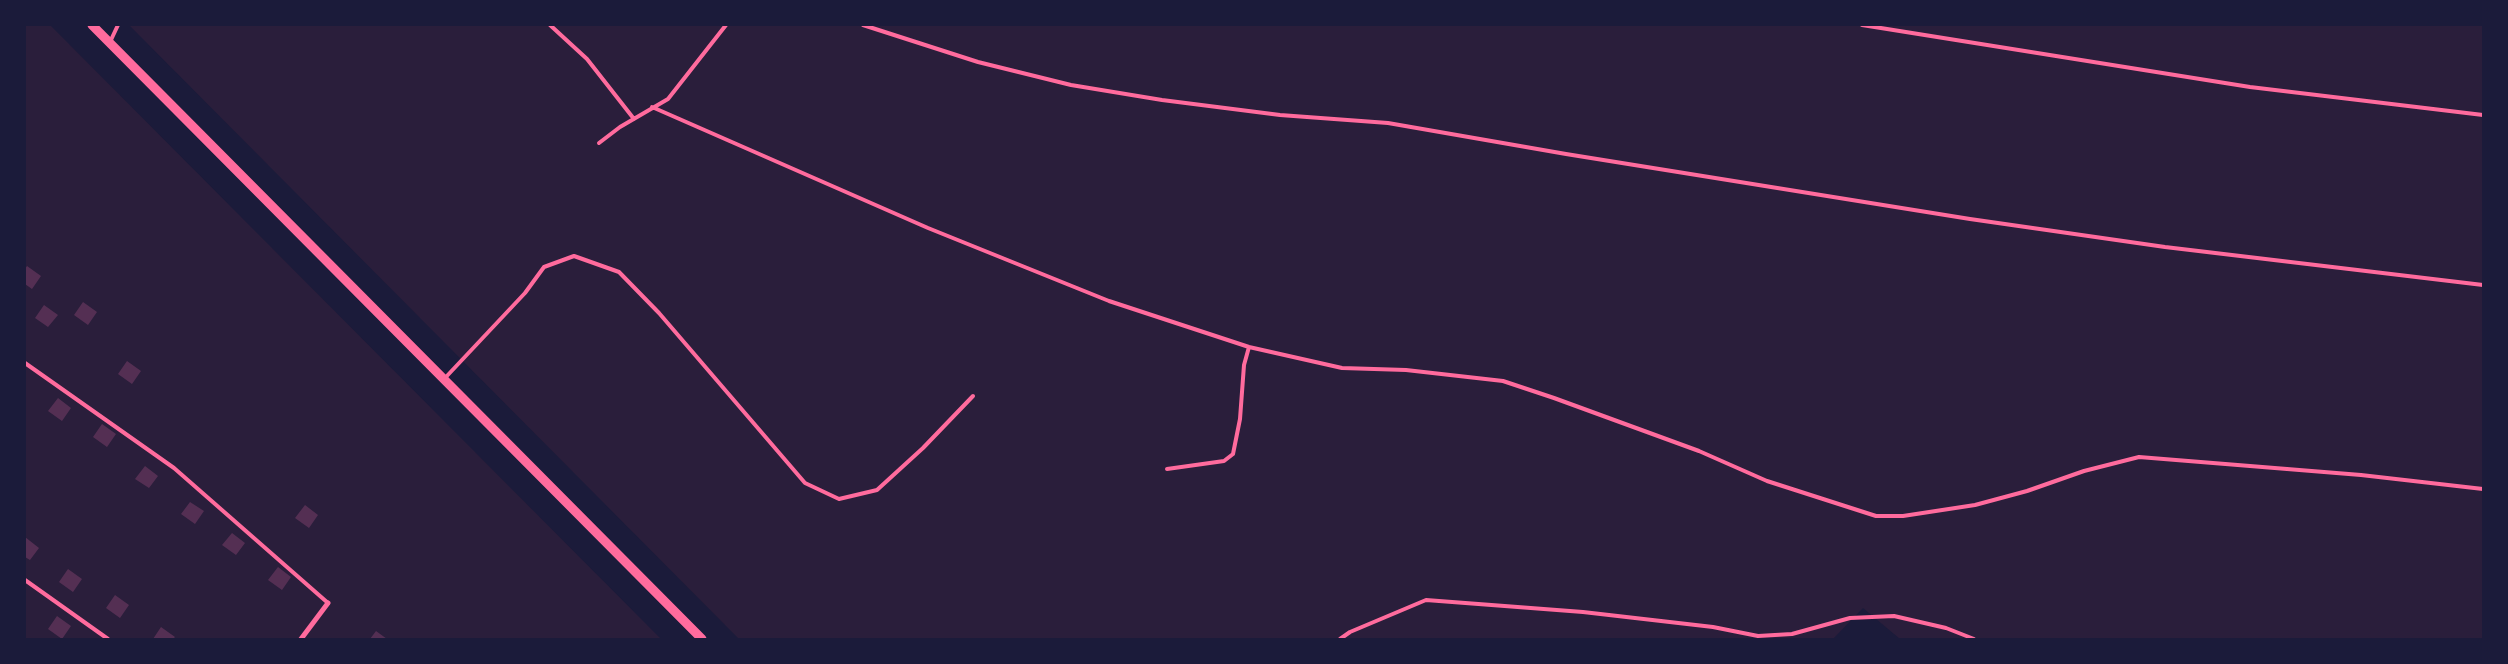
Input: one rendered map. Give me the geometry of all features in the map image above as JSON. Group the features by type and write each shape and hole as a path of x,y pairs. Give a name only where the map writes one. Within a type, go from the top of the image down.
{"street":[{"path":"92,25 702,639"},
{"path":"301,639 328,603"}],"lane":[{"path":"110,42 118,25"},
{"path":"550,25 587,59 634,118"},
{"path":"599,143 634,118 668,99 726,25"},
{"path":"862,25 987,64 1071,85 1162,100 1280,115 1388,123 1566,154 1970,219 2165,246 2483,285"},
{"path":"1862,25 2250,87 2483,115"},
{"path":"652,108 928,228 1100,298 1249,348 1342,368 1406,370 1503,381 1700,451 1767,481 1876,516 1903,516 1975,505 2027,491 2084,471 2139,457 2361,475 2483,489"},
{"path":"443,380 525,292 544,267 574,256 619,272 659,313 805,483 839,499 877,490 923,448 973,396"},
{"path":"1167,469 1224,461 1233,454 1240,419 1244,365 1249,348"},
{"path":"25,363 174,468 328,603"},
{"path":"25,580 108,639"},
{"path":"1340,639 1359,628 1426,600 1583,612 1713,627 1758,636 1792,634 1850,618 1894,616 1946,628 1974,639"}],"shaded area":[{"path":"25,25 50,25 661,639 25,639"},
{"path":"129,25 2483,25 2483,639 1900,639 1863,608 1833,639 739,639"}],"building":[{"path":"27,266 41,276 32,289 25,284 25,269"},
{"path":"83,302 97,312 88,325 74,315"},
{"path":"44,305 58,315 48,327 35,318"},
{"path":"127,361 141,371 132,384 118,374"},
{"path":"58,398 71,408 62,421 48,411"},
{"path":"102,424 116,434 107,447 93,437"},
{"path":"145,466 158,476 149,488 135,479"},
{"path":"190,502 204,511 195,524 181,514"},
{"path":"305,505 318,515 309,528 295,518"},
{"path":"232,533 245,543 236,555 222,545"},
{"path":"25,537 39,548 30,560 25,557"},
{"path":"278,567 291,577 282,590 268,580"},
{"path":"68,569 82,579 73,592 59,582"},
{"path":"115,595 129,605 120,618 106,608"},
{"path":"57,616 71,626 62,639 48,629"},
{"path":"161,627 175,637 173,639 153,639"},
{"path":"376,631 387,639 370,639"}]}
